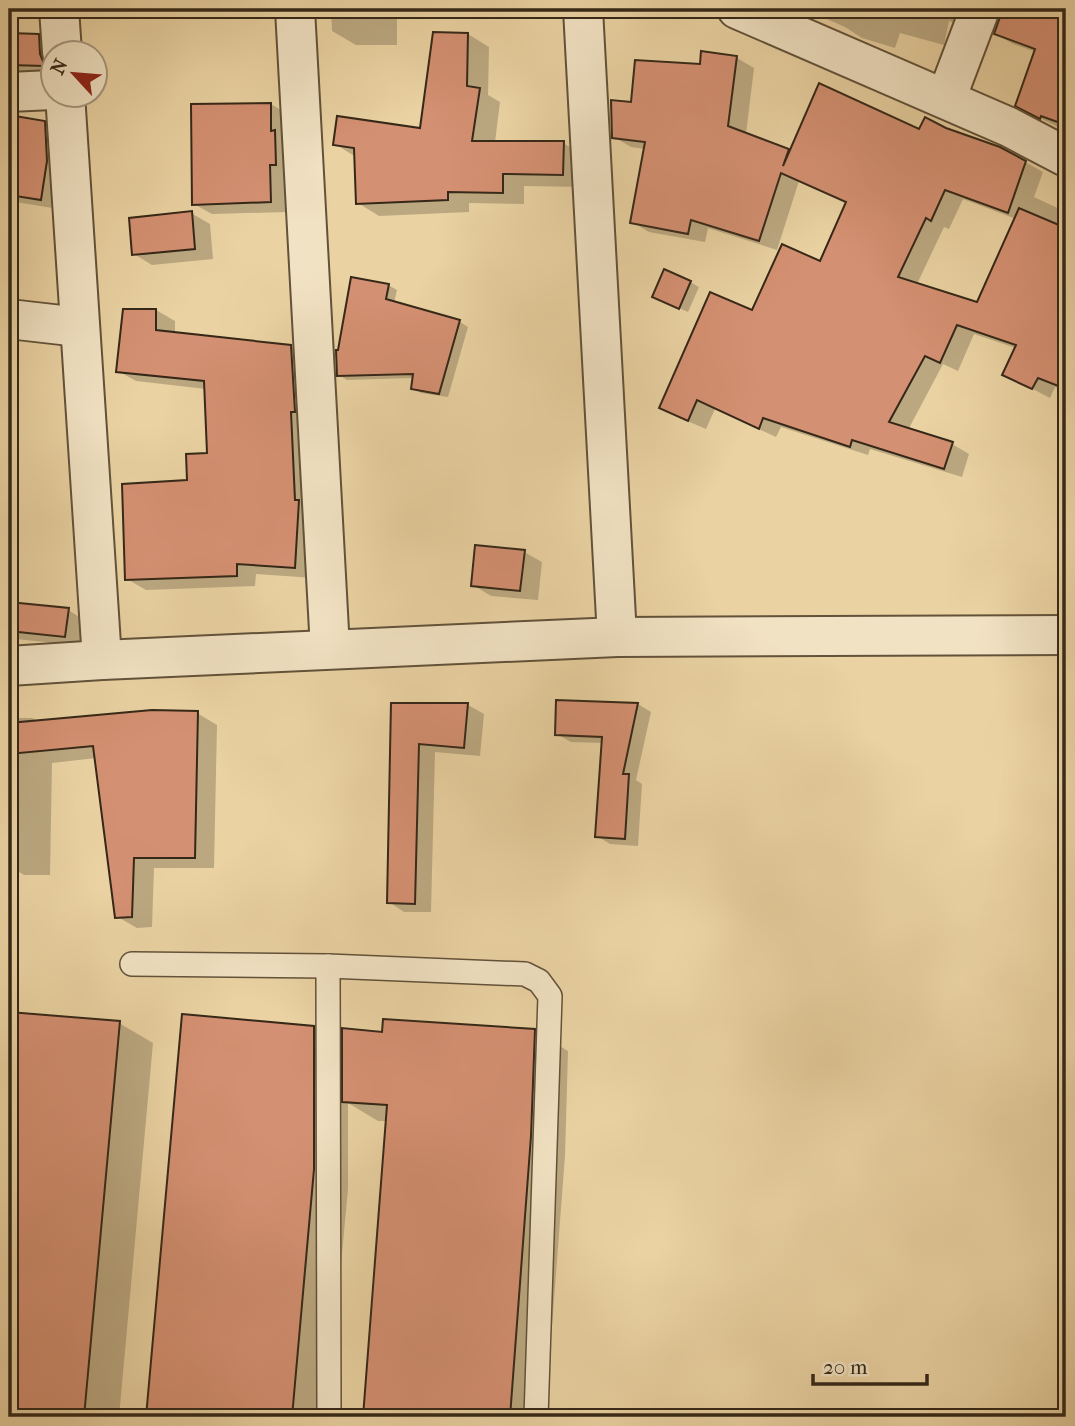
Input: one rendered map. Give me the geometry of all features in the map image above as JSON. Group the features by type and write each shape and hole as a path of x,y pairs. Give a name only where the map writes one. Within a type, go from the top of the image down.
{"street":[{"path":"59,9 61,38"},
{"path":"295,9 330,649"},
{"path":"583,9 617,637"},
{"path":"737,9 1009,127 1066,158"},
{"path":"946,99 980,9"},
{"path":"9,92 38,91"},
{"path":"66,108 102,660"},
{"path":"9,319 79,327"},
{"path":"9,666 617,637 1066,635"}],"lane":[{"path":"132,964 328,966 525,974 539,981 550,996 536,1417"},
{"path":"328,966 329,1417"}],"building":[{"path":"1001,9 1066,9 1066,125 1041,116 1040,119 1015,106 1035,49 994,34"},
{"path":"433,32 468,33 467,86 480,88 472,141 564,141 563,175 503,174 503,193 448,192 448,200 356,204 354,148 333,145 337,116 420,128"},
{"path":"9,33 39,34 38,66 9,65"},
{"path":"701,51 737,56 728,126 789,149 783,166 819,83 919,129 925,117 946,128 1000,147 1026,161 1008,213 945,190 931,221 926,218 898,277 977,302 1019,208 1066,228 1066,389 1038,378 1032,389 1002,375 1016,345 957,325 940,363 925,356 889,422 953,442 944,469 852,440 850,447 763,418 759,429 697,400 688,421 659,408 710,292 752,310 782,244 820,261 846,202 781,173 759,241 691,220 688,234 630,223 645,142 612,138 611,100 631,102 635,60 700,64"},
{"path":"271,103 271,131 275,130 276,165 270,165 271,202 192,205 191,104"},
{"path":"9,115 45,121 47,161 41,200 9,195"},
{"path":"192,211 195,249 132,255 129,218"},
{"path":"664,269 691,281 679,309 652,297"},
{"path":"351,277 389,284 386,299 460,320 439,394 411,389 413,374 337,376 336,350"},
{"path":"123,309 156,309 156,330 291,345 295,412 291,412 295,500 299,500 295,568 237,564 237,576 125,580 122,484 187,480 186,454 207,453 204,381 116,372"},
{"path":"475,545 525,550 520,591 471,586"},
{"path":"9,602 69,608 65,637 9,631"},
{"path":"556,700 638,703 623,774 629,774 625,839 595,837 602,737 555,735"},
{"path":"391,703 468,703 464,748 419,744 415,904 387,903"},
{"path":"152,710 198,711 195,858 134,858 132,917 115,918 93,746 9,754 9,723"},
{"path":"9,1012 120,1021 84,1417 9,1417"},
{"path":"182,1014 314,1026 314,1169 292,1417 146,1417"},
{"path":"383,1019 535,1029 531,1136 510,1417 363,1417 387,1105 342,1102 342,1028 382,1032"}]}
